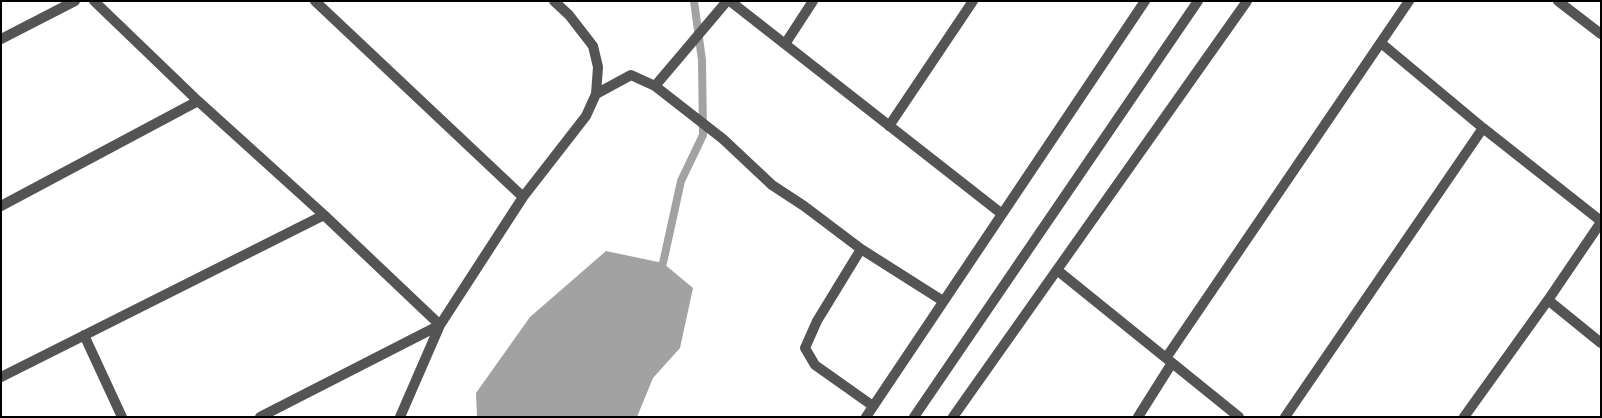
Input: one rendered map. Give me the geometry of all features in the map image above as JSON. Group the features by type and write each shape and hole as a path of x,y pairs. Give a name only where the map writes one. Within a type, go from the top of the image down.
{"street":[{"path":"1,39 75,1"},
{"path":"94,1 198,101 324,215 440,325"},
{"path":"314,1 523,197"},
{"path":"400,417 440,325 523,197 586,116 596,94 598,67 593,46 569,15 554,1"},
{"path":"655,86 728,1 1002,214"},
{"path":"785,44 813,1"},
{"path":"889,126 973,1"},
{"path":"866,417 1144,1"},
{"path":"914,417 1198,1"},
{"path":"953,417 1247,1"},
{"path":"1138,417 1169,360 1409,1"},
{"path":"1558,1 1601,34"},
{"path":"1381,43 1483,128 1601,222 1469,415"},
{"path":"596,94 631,75 655,86 723,139 772,185 804,206 861,249 943,301"},
{"path":"1,206 198,101"},
{"path":"1285,417 1483,128"},
{"path":"1,377 324,215"},
{"path":"861,249 817,321 805,348 815,364 873,406"},
{"path":"1057,270 1239,417"},
{"path":"1548,300 1601,343"},
{"path":"260,417 440,325"},
{"path":"84,335 122,417"}],"shaded area":[{"path":"606,251 663,263 693,288 680,348 653,378 637,417 477,417 476,393 530,317"}],"waterway":[{"path":"663,263 681,181 703,135 702,60 694,1"}]}
